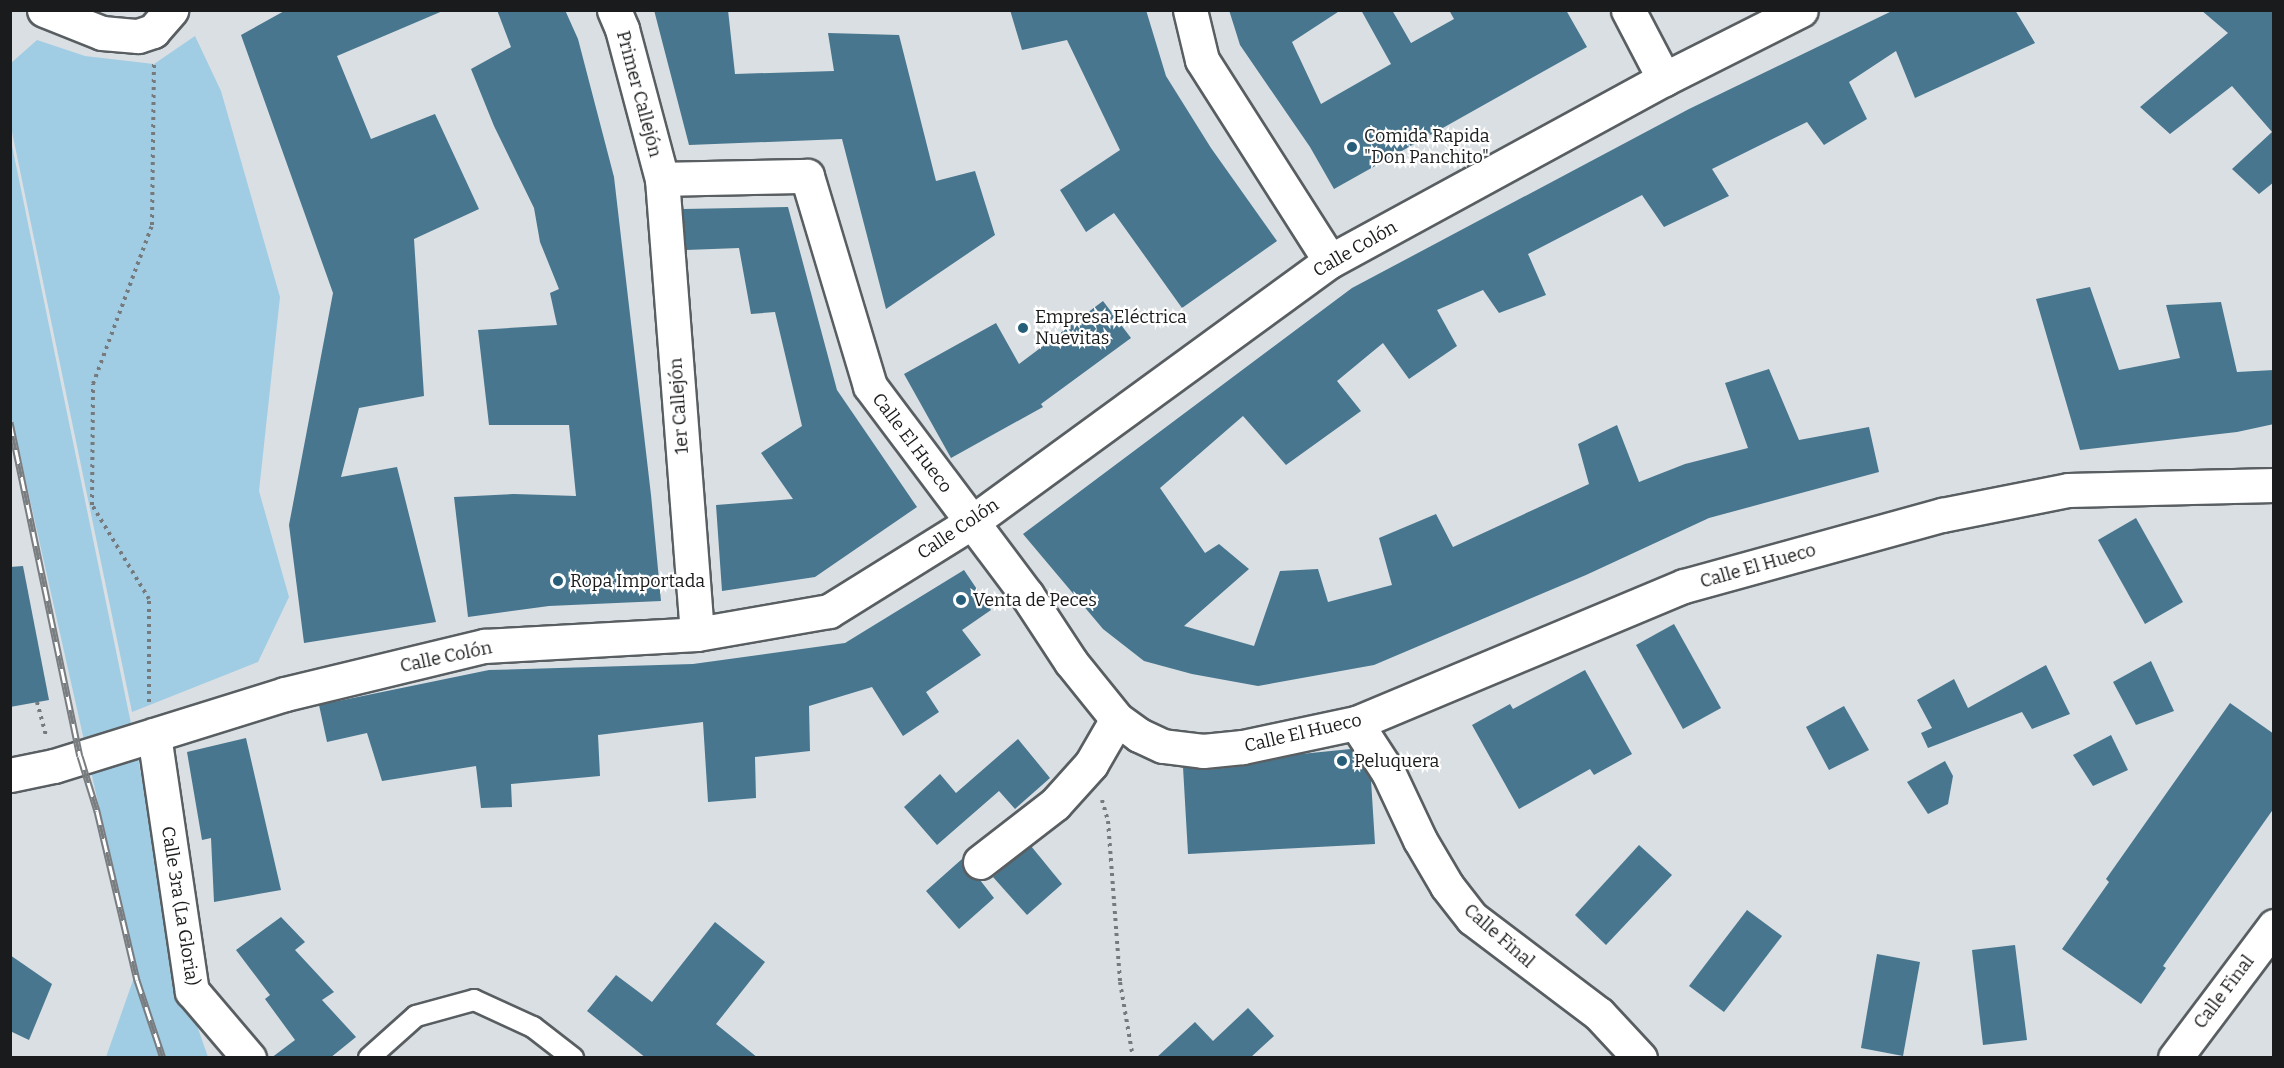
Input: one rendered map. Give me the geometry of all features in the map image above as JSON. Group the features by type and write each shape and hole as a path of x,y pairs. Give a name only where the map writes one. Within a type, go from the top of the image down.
{"street":[{"path":"45,10 102,33 138,36 153,31 169,14"},
{"name":"Primer Callejón","path":"614,10 622,29 662,179"},
{"path":"1190,10 1202,60 1330,261"},
{"path":"1628,10 1664,79"},
{"name":"Calle Colón","path":"10,775 54,766 285,694 483,646 697,634 829,611 972,522 1330,261 1664,79 1801,10"},
{"name":"Calle El Hueco","path":"662,179 807,176 870,386 1028,595 1071,662 1117,719 1139,735 1163,746 1203,751 1243,747 1356,723 1684,586 1894,527 2068,490 2274,485"},
{"name":"1er Callejón","path":"662,179 697,634"},
{"path":"980,862 1055,804 1091,764 1117,719"},
{"name":"Calle Final","path":"1356,723 1388,772 1420,840 1447,886 1472,918 1511,951 1599,1014 1640,1058"},
{"name":"Calle 3ra (La Gloria)","path":"154,735 192,992 249,1058"},
{"name":"Calle Final","path":"2175,1058 2274,926"}],"lane":[{"path":"369,1058 416,1016 474,1000 533,1027 573,1058"}],"path":[{"path":"154,735 149,703 149,599 92,505 93,384 152,225 154,64 169,14"},
{"path":"1091,764 1108,821 1120,982 1133,1058"}],"shaded area":[{"path":"195,36 221,91 280,297 259,491 289,597 258,662 132,712 11,127 11,63 37,40 85,56 154,64"},
{"path":"10,136 136,748 180,977 208,1057 106,1057 136,972 11,415"}],"building":[{"path":"286,10 445,10 337,56 371,139 435,114 479,209 414,239 424,396 359,408 341,477 397,467 436,622 304,643 289,525 333,293 241,35"},
{"path":"497,10 565,10 578,39 614,177 661,601 549,606 468,617 454,497 514,494 576,496 569,425 489,425 478,330 557,325 550,293 559,289 540,242 534,208 494,126 471,69 511,47"},
{"path":"654,10 728,10 735,74 834,71 828,33 899,35 936,181 975,171 995,235 886,309 842,139 689,145"},
{"path":"1010,10 1146,10 1166,76 1211,148 1277,241 1182,308 1114,213 1086,232 1060,190 1120,150 1067,40 1022,50"},
{"path":"1229,10 1341,10 1292,42 1321,104 1391,64 1361,10 1392,10 1411,43 1454,19 1449,10 1566,10 1587,47 1334,189 1310,147 1240,45"},
{"path":"1894,10 2015,10 2035,43 1915,98 1896,51 1849,82 1867,119 1824,145 1807,122 1712,169 1729,196 1664,227 1642,195 1528,254 1546,295 1499,313 1483,290 1437,310 1457,346 1409,379 1383,343 1337,381 1361,411 1286,465 1243,416 1160,488 1205,553 1219,544 1249,569 1184,626 1254,646 1280,571 1318,569 1328,602 1392,585 1379,538 1436,514 1453,547 1589,484 1578,444 1617,425 1639,482 1685,464 1748,448 1725,383 1769,369 1799,440 1869,427 1879,472 1709,518 1586,575 1374,665 1258,686 1192,674 1144,661 1103,629 1023,534 1352,288 1689,109"},
{"path":"2201,10 2274,10 2274,182 2259,194 2232,169 2272,132 2232,86 2170,134 2140,107 2228,33"},
{"path":"788,207 837,390 917,507 815,577 722,591 716,505 793,499 761,453 802,426 775,312 751,314 739,248 686,250 683,209"},
{"path":"2090,287 2119,370 2180,358 2166,305 2221,302 2237,372 2274,370 2274,424 2237,432 2080,450 2036,299"},
{"path":"1103,301 1131,338 1041,404 1043,407 951,458 904,374 996,323 1019,364"},
{"path":"2136,518 2183,602 2145,624 2098,540"},
{"path":"23,566 49,700 10,707 10,567"},
{"path":"964,570 991,610 962,630 981,655 926,692 939,712 903,736 872,687 809,706 810,751 755,757 756,798 708,802 703,722 598,735 600,776 511,784 512,807 481,808 476,766 382,781 367,733 327,742 319,705 489,670 693,664 845,643"},
{"path":"1674,624 1721,708 1683,729 1636,645"},
{"path":"2151,661 2174,711 2136,725 2113,682"},
{"path":"2046,665 2070,714 2032,729 2022,712 1928,748 1921,733 1932,728 1917,700 1954,679 1968,708"},
{"path":"1585,670 1632,754 1594,775 1590,769 1519,809 1472,725 1510,704 1513,709"},
{"path":"2230,703 2274,734 2274,808 2163,966 2166,968 2141,1004 2062,949 2109,882 2106,879"},
{"path":"1844,706 1869,750 1829,770 1806,727"},
{"path":"2111,735 2128,770 2093,786 2073,755"},
{"path":"246,738 281,890 214,902 211,838 202,840 187,752"},
{"path":"1018,739 1050,778 1015,809 999,791 937,845 904,807 940,774 956,793"},
{"path":"1351,749 1371,780 1375,844 1188,854 1183,767 1205,770 1245,766 1301,754"},
{"path":"1945,761 1953,776 1948,804 1928,814 1907,782"},
{"path":"1639,845 1672,875 1606,945 1575,915"},
{"path":"1031,846 1062,884 1027,915 993,877"},
{"path":"962,859 966,874 980,880 994,898 959,929 926,891"},
{"path":"1747,910 1782,936 1724,1012 1689,986"},
{"path":"281,917 305,942 295,950 334,992 322,1000 356,1037 330,1058 271,1058 295,1040 265,999 270,995 236,950"},
{"path":"715,922 765,962 716,1024 758,1058 646,1058 587,1011 616,975 652,1002"},
{"path":"2015,945 2027,1040 1983,1045 1972,950"},
{"path":"1877,954 1920,962 1903,1056 1861,1048"},
{"path":"10,955 52,984 29,1040 10,1031"},
{"path":"1248,1008 1274,1036 1250,1058 1156,1058 1195,1022 1213,1041"}],"railway":[{"path":"10,422 80,756 97,811 137,980 163,1058"}],"place":[{"name":"Comida Rapida \"Don Panchito\"","path":"1352,147"},
{"name":"Empresa Eléctrica Nuevitas","path":"1023,328"},
{"name":"Ropa Importada","path":"558,581"},
{"name":"Venta de Peces","path":"961,600"},
{"name":"Peluquera","path":"1342,761"}]}
